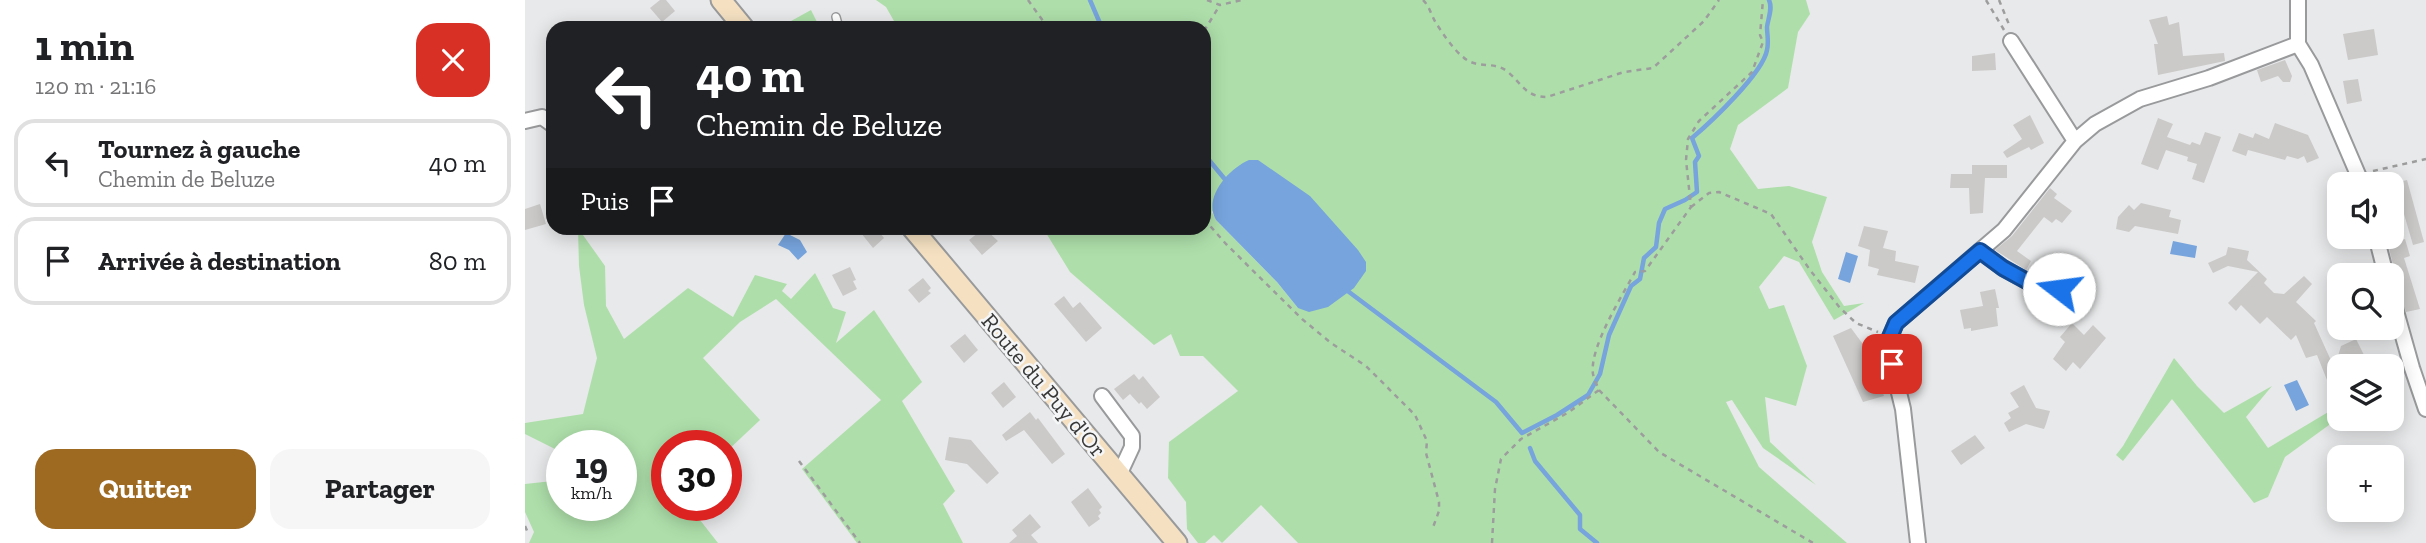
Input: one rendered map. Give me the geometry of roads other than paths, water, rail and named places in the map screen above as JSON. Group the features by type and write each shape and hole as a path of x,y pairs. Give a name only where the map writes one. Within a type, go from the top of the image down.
{"main road":[{"path":"720,0 738,21"},
{"name":"Route du Puy d'Or","path":"918,235 1177,543"}],"street":[{"path":"2298,0 2298,44 2311,65 2357,172"},
{"path":"2011,41 2075,141"},
{"path":"1918,543 1903,409 1892,364 1890,337 1896,323 2004,230 2075,141 2095,124 2140,99 2209,78 2298,44"},
{"path":"525,121 542,117 546,120"},
{"path":"1980,251 2003,268 2043,290 2074,288"},
{"path":"2404,340 2426,409"},
{"path":"1102,396 1132,436 1132,447 1119,475"}],"water":[{"path":"1249,160 1258,160 1310,196 1366,262 1366,271 1354,288 1328,307 1309,312 1298,308 1277,282 1216,220 1213,211 1215,194 1233,170"},
{"path":"785,235 790,235 800,240 807,252 798,260 789,250 778,245"},
{"path":"2173,241 2197,246 2195,258 2170,254"},
{"path":"1846,252 1858,256 1850,283 1838,279"},
{"path":"2297,380 2309,405 2296,411 2284,385"}],"waterway":[{"path":"1090,0 1099,21"},
{"path":"1345,289 1496,402 1522,433 1588,395 1600,374 1609,335 1631,286 1640,279 1644,258 1656,247 1659,223 1665,209 1697,192 1695,162 1699,156 1692,138 1735,97 1763,60 1768,47 1767,27 1771,7 1769,0"},
{"path":"1211,162 1228,183"},
{"path":"1530,448 1535,461 1580,515 1580,529 1597,543"}]}
